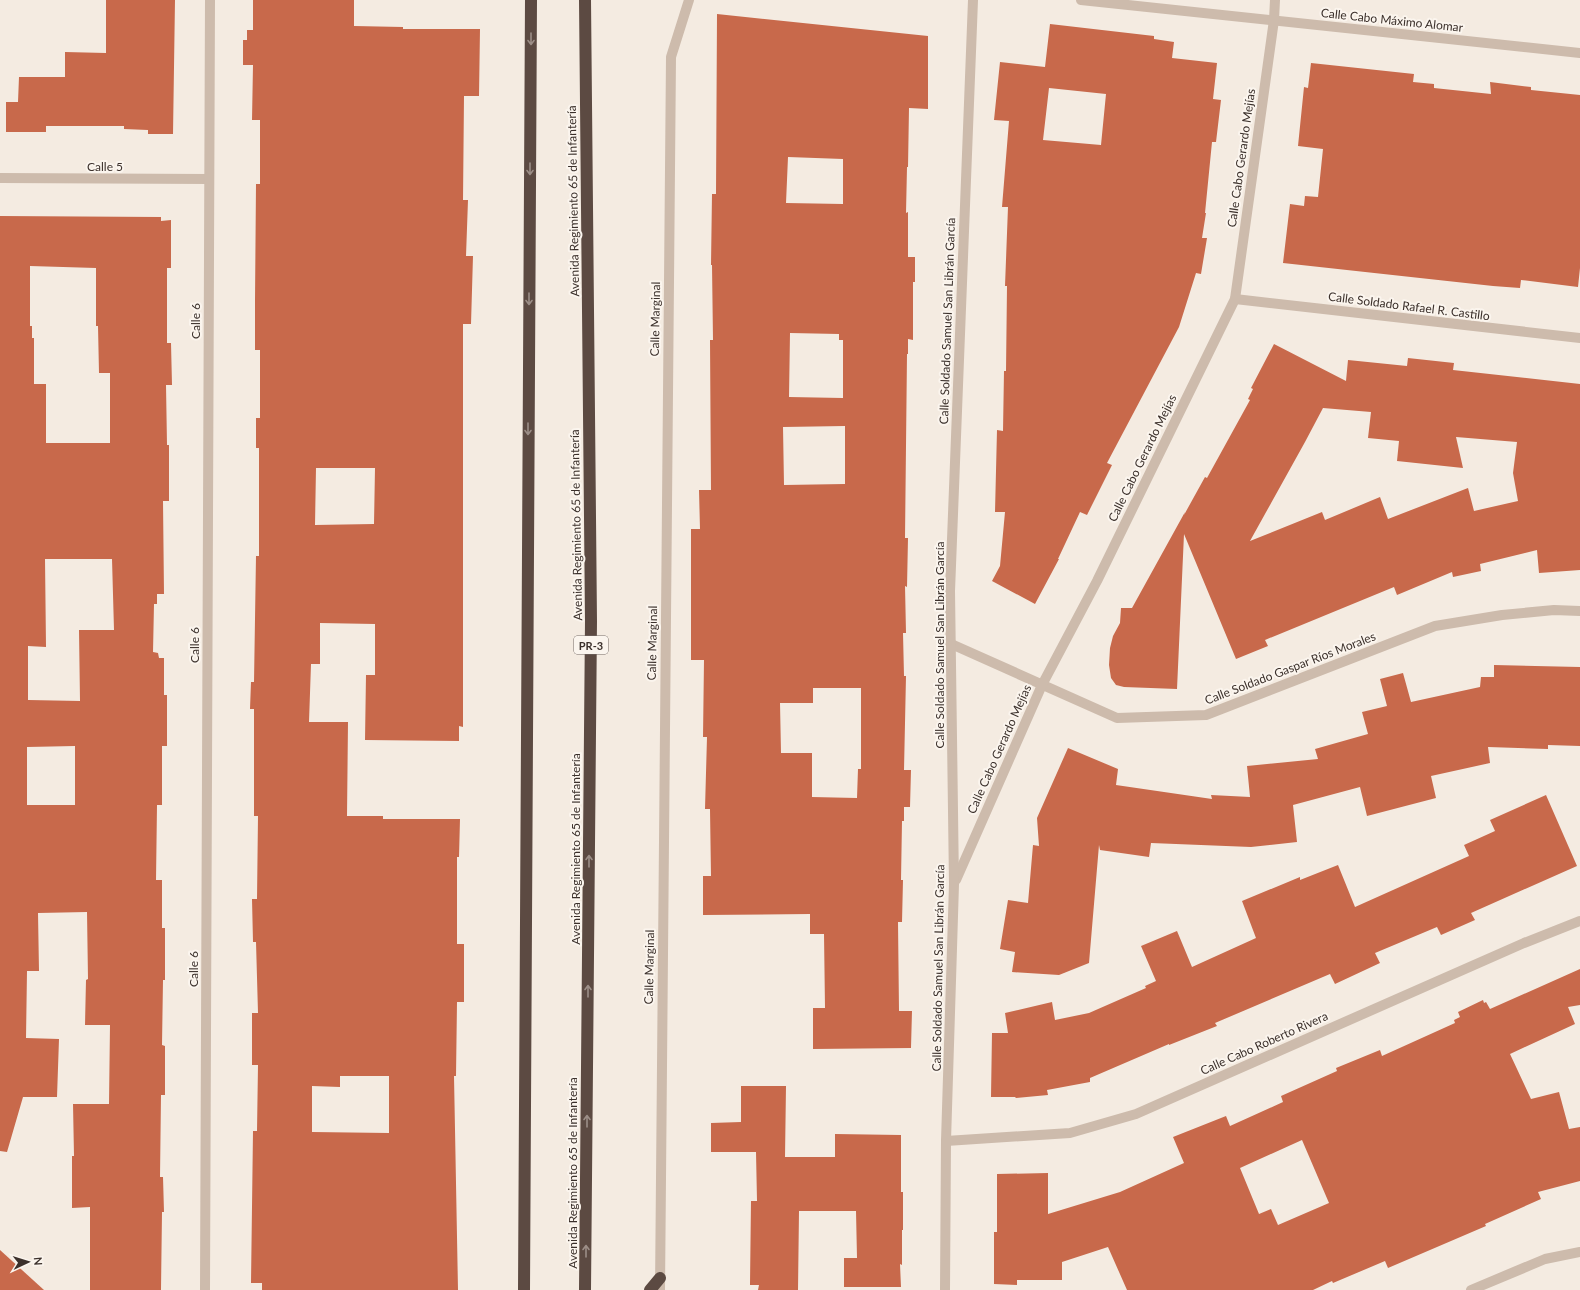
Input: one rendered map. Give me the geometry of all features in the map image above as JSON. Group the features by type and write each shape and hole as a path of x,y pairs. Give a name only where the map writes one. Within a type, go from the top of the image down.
{"highway":[{"path":"524,1290 531,0"},
{"name":"Avenida Regimiento 65 de Infantería","path":"585,0 591,621 585,1290"},
{"path":"650,1290 660,1284"}],"street":[{"name":"Calle 6","path":"205,1290 210,0"},
{"name":"Calle Marginal","path":"660,1284 671,57 689,0"},
{"name":"Calle Soldado Samuel San Librán García","path":"945,1290 946,1141 954,884 950,591 973,0"},
{"name":"Calle Cabo Máximo Alomar","path":"1081,0 1580,53"},
{"name":"Calle Cabo Gerardo Mejías","path":"954,884 1042,685 1097,581 1235,299 1274,20 1275,0"},
{"name":"Calle 5","path":"0,178 209,179"},
{"name":"Calle Soldado Rafael R. Castillo","path":"1235,299 1580,338"},
{"name":"Calle Soldado Gaspar Ríos Morales","path":"950,643 1117,718 1206,715 1435,626 1509,614 1554,610 1580,611"},
{"name":"Calle Cabo Roberto Rivera","path":"946,1141 1070,1133 1136,1114 1524,943 1580,921"},
{"path":"1471,1290 1545,1259 1580,1252"}],"building":[{"path":"106,0 175,0 173,134 148,134 148,130 124,129 124,126 46,126 46,132 6,132 6,102 18,102 19,77 65,77 65,52 106,53"},
{"path":"253,0 354,0 354,26 403,27 403,29 480,29 479,96 464,96 463,200 468,200 466,256 473,256 471,324 463,324 463,727 459,726 459,741 365,740 366,675 375,675 375,624 320,623 320,664 311,664 309,722 348,722 347,816 383,816 383,819 460,819 459,857 457,857 457,944 464,944 464,1002 457,1002 456,1076 454,1076 458,1290 262,1290 262,1283 251,1283 253,1131 257,1131 258,1065 252,1065 252,1013 258,1013 256,942 253,942 252,899 257,899 258,816 254,816 254,709 250,709 251,682 254,682 256,556 259,556 259,448 256,448 256,418 260,418 260,350 255,350 255,301 256,184 260,184 260,120 252,120 253,65 243,65 243,40 247,40 247,30 253,30","holes":["316,468 375,468 374,524 315,525","340,1076 389,1076 389,1133 312,1132 312,1086 340,1087"]},
{"path":"717,14 928,36 928,109 909,108 906,213 908,212 908,257 915,257 915,282 913,282 913,340 908,339 907,354 905,538 908,538 907,587 905,586 906,633 903,633 904,676 906,676 904,770 911,770 910,807 904,807 904,821 902,821 902,922 898,922 899,1011 912,1011 911,1048 813,1049 813,1008 825,1008 824,934 810,934 810,914 703,915 703,876 711,876 710,809 705,809 707,737 703,737 704,660 691,660 691,529 700,529 699,490 711,490 710,340 713,340 711,265 712,194 716,194","holes":["788,157 843,159 843,204 786,203","790,333 839,334 839,340 843,340 843,398 789,397","845,426 845,484 784,485 783,427","813,688 861,688 861,769 858,769 857,798 812,797 812,753 781,753 780,703 813,703"]},
{"path":"1050,24 1154,36 1154,39 1174,42 1172,58 1217,63 1213,99 1221,100 1216,142 1212,142 1206,213 1202,238 1207,238 1201,274 1196,273 1179,327 1107,463 1112,465 1087,515 1080,512 1059,559 1035,604 992,581 1000,566 1005,512 995,512 997,430 1003,431 1004,371 1006,371 1007,286 1005,286 1008,207 1002,207 1009,121 994,120 1000,62 1045,67","holes":["1049,88 1106,94 1101,145 1043,140"]},
{"path":"1311,63 1414,74 1413,82 1434,84 1434,88 1491,94 1490,82 1531,87 1531,90 1580,95 1580,268 1578,287 1521,280 1520,288 1493,286 1283,263 1290,204 1304,206 1305,196 1318,197 1323,149 1298,146 1304,87 1308,88"},
{"path":"0,216 161,217 161,221 171,220 171,268 167,268 167,343 171,343 172,385 166,385 167,445 169,445 169,501 163,501 164,594 157,594 157,604 154,604 153,652 158,653 159,658 164,658 164,695 167,695 167,746 162,746 162,805 157,805 156,880 162,880 162,928 165,928 165,980 163,980 162,1045 165,1046 165,1095 161,1095 160,1177 163,1177 164,1212 162,1212 161,1290 90,1290 90,1207 72,1208 72,1156 74,1156 73,1104 109,1104 110,1025 85,1025 86,980 88,979 87,912 38,913 39,971 27,971 26,1038 59,1039 57,1097 23,1097 7,1152 0,1151","holes":["30,266 96,268 96,326 98,326 99,373 110,373 110,443 46,443 46,384 34,384 34,338 32,338 32,326 30,326","45,559 112,559 114,630 79,630 80,701 28,700 28,646 46,647","75,746 75,805 27,805 27,747"]},
{"path":"1274,344 1346,381 1348,360 1407,366 1408,358 1454,363 1453,370 1580,384 1580,570 1539,573 1537,550 1480,564 1481,571 1453,577 1452,572 1397,595 1394,587 1265,640 1268,646 1236,659 1184,534 1177,689 1124,687 1116,685 1111,678 1109,665 1110,648 1113,636 1120,623 1121,608 1132,608 1185,512 1184,515 1205,477 1207,478 1250,400 1248,399 1253,389 1251,388","holes":["1323,408 1371,412 1368,438 1399,441 1397,461 1463,468 1456,437 1517,442 1513,473 1518,501 1474,511 1468,488 1388,519 1380,497 1325,520 1322,512 1250,541"]},
{"path":"1494,665 1580,667 1580,746 1548,745 1548,749 1488,747 1490,763 1431,776 1436,798 1367,816 1360,787 1293,805 1297,842 1251,847 1151,843 1149,857 1100,850 1099,845 1089,963 1059,975 1012,972 1015,952 1000,949 1008,900 1028,903 1033,845 1039,846 1037,818 1068,748 1118,769 1116,785 1212,799 1211,795 1250,797 1247,766 1318,759 1315,749 1368,734 1362,712 1387,706 1380,679 1403,673 1411,702 1480,687 1481,677 1494,677"},
{"path":"1546,795 1577,866 1471,913 1475,920 1441,935 1437,927 1375,953 1380,963 1335,984 1330,974 1215,1023 1217,1026 1169,1044 1090,1078 1090,1082 1047,1090 1048,1095 1016,1098 991,1097 992,1033 1008,1033 1005,1013 1052,1002 1055,1020 1089,1013 1146,988 1145,986 1156,981 1141,946 1177,931 1192,967 1256,938 1242,901 1300,877 1300,880 1338,865 1355,907 1469,856 1464,845 1495,831 1490,820"},
{"path":"1580,969 1580,1005 1568,1007 1575,1024 1510,1054 1531,1099 1559,1092 1569,1129 1580,1127 1580,1181 1538,1192 1541,1199 1485,1224 1486,1226 1388,1268 1385,1261 1333,1283 1332,1281 1313,1290 1127,1290 1108,1247 1062,1262 1062,1280 1017,1280 1017,1285 994,1284 994,1232 997,1232 997,1174 1048,1173 1048,1214 1120,1192 1184,1163 1173,1137 1226,1116 1230,1126 1283,1102 1281,1096 1337,1071 1336,1068 1380,1050 1382,1056 1455,1023 1454,1020 1460,1017 1458,1012 1483,1000 1490,1009","holes":["1302,1140 1329,1203 1278,1225 1271,1209 1259,1214 1240,1168"]},
{"path":"741,1086 786,1086 785,1157 835,1157 835,1134 901,1135 903,1230 902,1265 900,1264 901,1287 844,1287 844,1258 857,1258 856,1211 799,1211 798,1290 758,1290 759,1285 750,1285 751,1201 757,1201 756,1152 711,1152 711,1123 741,1122"},
{"path":"0,1250 44,1290 0,1290"}]}
